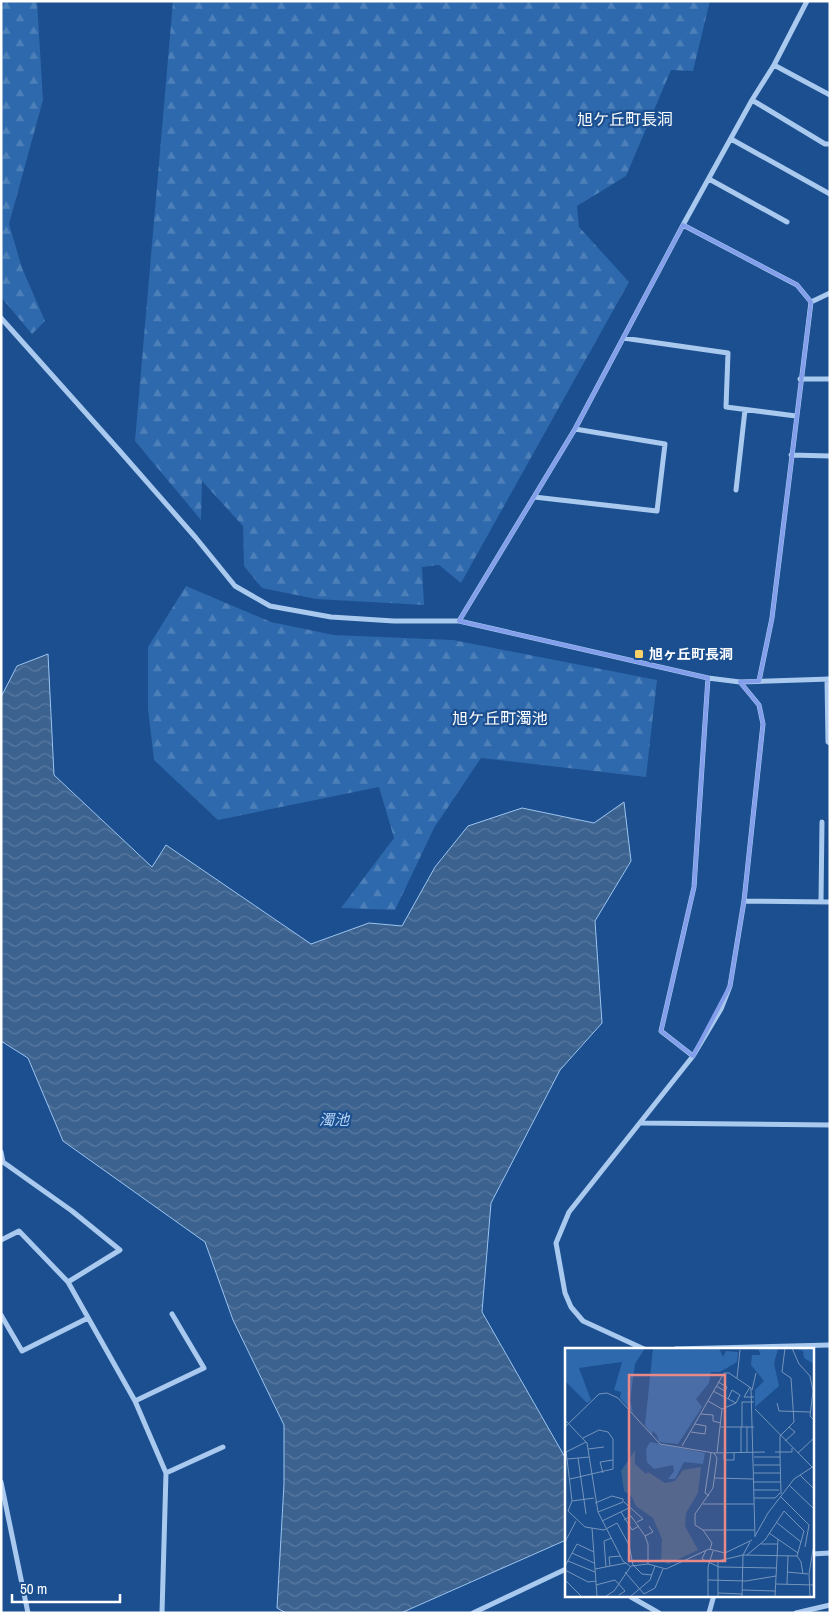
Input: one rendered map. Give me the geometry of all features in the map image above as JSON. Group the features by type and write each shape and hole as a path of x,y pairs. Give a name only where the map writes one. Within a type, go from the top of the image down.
{"street":[{"path":"459,622 575,428 807,1"},
{"path":"774,64 830,95"},
{"path":"752,100 825,144 830,144"},
{"path":"731,139 830,194"},
{"path":"709,179 787,222"},
{"path":"684,225 796,285 810,302 772,618 759,681"},
{"path":"810,302 830,293"},
{"path":"1,318 196,538 235,586 270,606 331,617 394,621 459,622 708,678 740,682 828,679 828,742 830,742"},
{"path":"623,338 728,353 726,406 796,416"},
{"path":"800,379 830,379"},
{"path":"736,490 745,410"},
{"path":"534,497 657,511 665,444 575,428"},
{"path":"791,455 830,456"},
{"path":"693,1056 661,1030 694,887 708,678"},
{"path":"642,1348 583,1321 571,1307 565,1293 556,1243 569,1212 693,1056 721,1009 730,986 744,901 763,724 759,705 740,682"},
{"path":"821,902 822,822"},
{"path":"744,901 830,902"},
{"path":"641,1123 830,1124"},
{"path":"1,1152 2,1162 72,1210 120,1250 68,1282"},
{"path":"1,1240 19,1231 68,1282 135,1401 166,1473 162,1613"},
{"path":"135,1401 204,1368 172,1314"},
{"path":"1,1316 22,1351 88,1318"},
{"path":"734,1348 830,1345"},
{"path":"166,1473 223,1447"},
{"path":"1,1482 28,1613"},
{"path":"814,1554 830,1553"},
{"path":"473,1613 565,1569"},
{"path":"632,1596 659,1613"},
{"path":"709,1613 714,1596"},
{"path":"796,1613 830,1605"}],"highlighted area":[{"path":"683,225 797,285 811,302 772,618 759,681 740,682 759,705 763,724 744,901 730,986 693,1056 661,1031 694,887 708,678 459,621 575,429"}],"green space":[{"path":"1,1 37,1 43,100 9,224 22,268 45,321 32,334 1,297"},
{"path":"173,1 710,1 693,71 671,70 626,176 577,206 579,227 629,282 461,583 439,565 422,567 424,605 316,599 262,588 244,566 243,526 202,481 201,520 135,441"},
{"path":"186,586 271,622 334,635 453,640 657,680 646,777 481,758 434,828 395,910 341,908 394,838 379,787 218,820 154,760 148,709 148,647"}],"water":[{"name":"濁池","path":"48,654 54,775 152,867 166,845 311,944 369,923 402,926 435,867 468,826 522,808 594,823 624,802 631,861 595,921 602,1023 560,1070 491,1203 482,1312 565,1457 565,1540 401,1613 286,1613 277,1608 284,1484 284,1425 233,1320 205,1242 63,1141 28,1058 1,1041 1,697 17,666"}],"place":[{"name":"旭ヶ丘町長洞","path":"639,654"}],"district":[{"name":"旭ケ丘町長洞","path":"625,119"},
{"name":"旭ケ丘町濁池","path":"500,718"}]}
